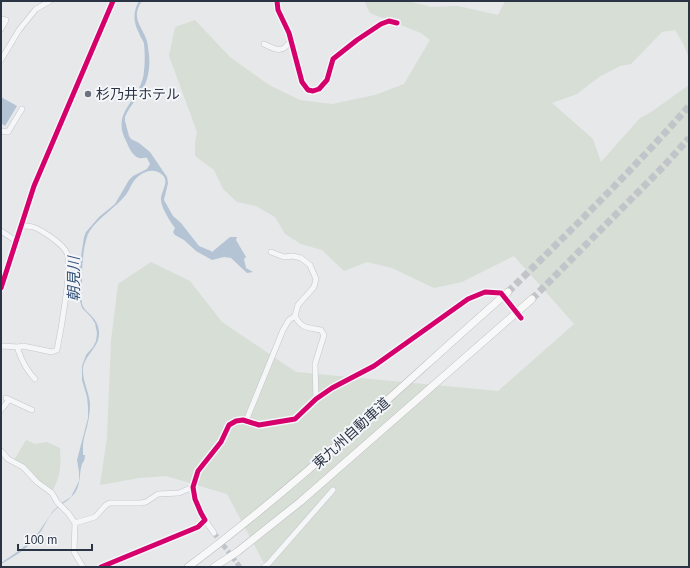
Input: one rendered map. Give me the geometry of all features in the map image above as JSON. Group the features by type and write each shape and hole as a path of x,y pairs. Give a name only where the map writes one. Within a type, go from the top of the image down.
{"highway":[{"name":"東九州自動車道","path":"188,567 228,537 302,476 504,292"},
{"name":"東九州自動車道","path":"214,567 237,552 300,502 532,298"}],"street":[{"path":"1,60 19,30 36,9 50,1"},
{"path":"1,288 36,181 113,1"},
{"path":"277,1 278,10 289,33 302,82 308,90 313,91 319,89 327,80 333,59 381,24 389,21 397,23"},
{"path":"1,19 6,20 1,29"},
{"path":"264,44 276,50 283,50 287,47 291,40"},
{"path":"1,131 8,132 22,109"},
{"path":"1,346 29,347 52,352 57,350 66,299 70,264 67,251 46,233 32,226 21,226"},
{"path":"1,231 16,241"},
{"path":"246,421 283,330 289,320 295,316 298,305 314,287 316,279 310,265 301,258 293,256 284,257 271,252"},
{"path":"214,533 201,513 195,499 193,487 198,470 221,442 229,425 236,421 243,420 259,425 295,419 316,399 332,388 374,366 468,299 485,292 504,292"},
{"path":"295,316 300,324 308,328 320,330 324,335 315,364 316,399"},
{"path":"20,347 18,350 24,364 34,379"},
{"path":"1,410 7,399 32,410"},
{"path":"1,451 8,459 23,467 37,482 52,493 57,502 76,523 74,552 83,567"},
{"path":"76,523 95,516 110,503 141,503 146,502 158,494 179,493 193,487"},
{"path":"264,567 333,490"},
{"path":"101,567 198,527 205,520"}],"shaded area":[{"path":"364,1 408,1 431,7 458,6 498,15 505,1 689,1 689,58 683,43 675,30 662,32 631,64 620,66 599,77 577,94 552,103 593,139 601,162 640,118 689,85 689,567 266,567 227,494 166,476 139,478 100,485 107,438 111,341 118,284 151,262 190,281 222,322 296,372 498,391 574,324 514,256 462,282 434,288 392,268 367,262 344,271 322,250 301,244 285,234 275,217 256,206 237,202 223,189 214,170 195,156 197,132 169,56 175,27 195,20 230,57 269,85 300,100 332,104 375,95 404,84 430,40 421,33 370,13"},
{"path":"26,440 35,444 47,442 60,448 60,470 58,480 53,490 36,479 14,460"}],"water":[{"path":"139,1 142,1 137,12 137,17 147,41 149,68 148,77 144,86 125,117 129,136 150,152 167,177 168,183 164,200 173,216 181,223 199,246 212,252 230,237 237,237 236,240 246,257 244,259 246,268 253,272 247,273 231,258 224,257 212,260 196,251 184,240 175,235 173,232 175,228 161,201 165,179 160,173 157,172 147,172 137,178 120,202 98,221 87,237 82,267 82,304 96,322 99,337 86,359 83,368 90,408 89,419 83,443 83,455 85,455 85,458 81,467 79,484 72,497 57,508 35,539 27,547 1,564 36,536 53,511 71,497 79,481 77,460 88,418 87,397 82,380 82,366 86,355 96,341 97,333 95,323 82,308 80,301 81,290 79,270 84,237 86,232 99,217 115,204 129,180 133,176 147,169 150,164 147,158 139,158 133,153 122,131 124,113 138,90 144,71 144,44 135,21 135,13"},
{"path":"1,97 17,106 5,126 1,123"}],"tunnel":[{"path":"508,292 623,177 689,106"},
{"path":"532,299 663,167 689,138"},
{"path":"502,294 521,318"},
{"path":"214,533 240,567"}],"cycle path":[{"path":"1,288 34,186 113,1"},
{"path":"277,1 278,10 289,33 302,82 308,90 313,91 319,89 327,80 333,59 357,40 381,24 389,21 397,23"},
{"path":"101,567 198,527 205,520 195,499 193,487 198,471 221,442 229,425 236,421 243,420 259,425 295,419 316,399 332,388 374,366 468,299 485,292 501,293 521,318"}],"place":[{"name":"杉乃井ホテル","path":"88,94"}],"water label":[{"name":"朝見川","path":"74,279"}]}
